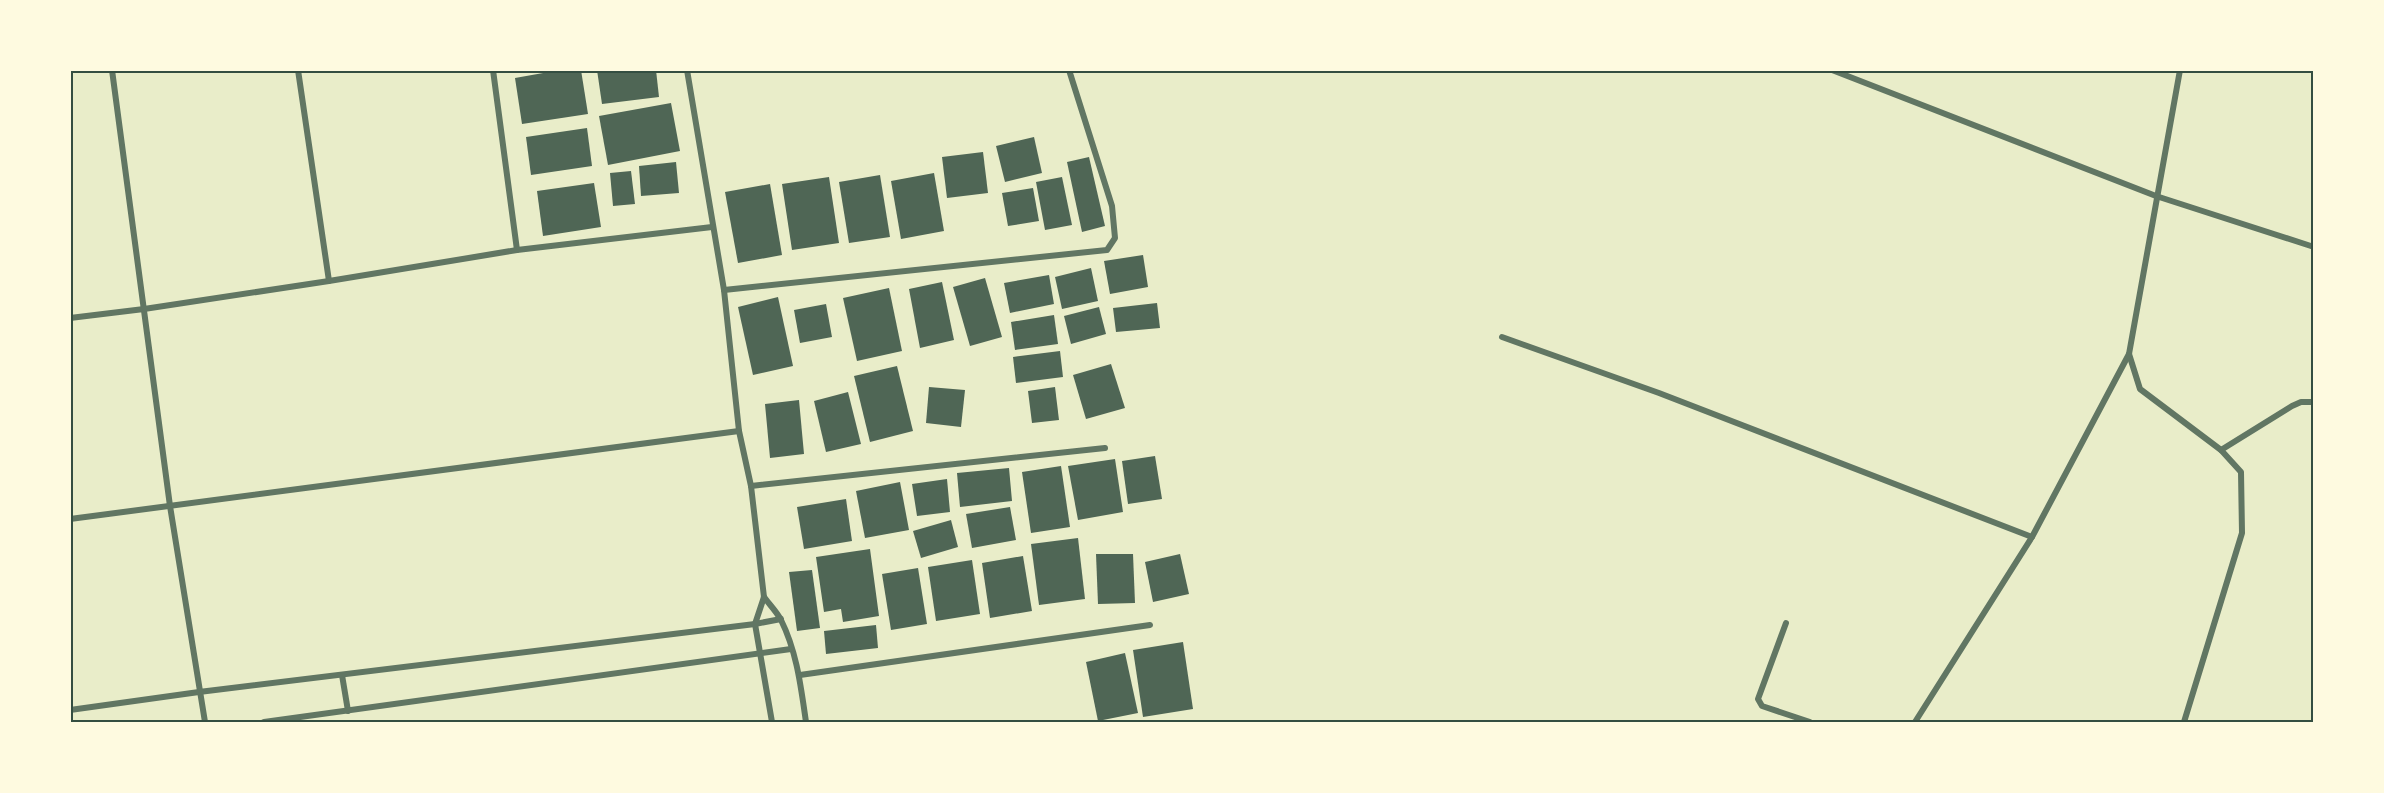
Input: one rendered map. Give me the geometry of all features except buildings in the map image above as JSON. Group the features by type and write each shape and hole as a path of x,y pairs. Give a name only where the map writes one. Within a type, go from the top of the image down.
{"street":[{"path":"112,70 170,506 204,723"},
{"path":"298,70 329,281"},
{"path":"492,70 517,250"},
{"path":"687,70 724,290 739,431 751,486 764,597 755,624 772,723"},
{"path":"724,290 1107,250 1114,238 1112,206 1068,70"},
{"path":"1832,70 2156,196 2313,247"},
{"path":"1915,723 2032,537 2128,354 2180,70"},
{"path":"70,318 329,281 517,250 712,227"},
{"path":"1502,337 1659,393 2032,537"},
{"path":"2128,354 2140,389 2221,450 2241,472 2242,533 2184,723"},
{"path":"2221,450 2292,406 2301,402 2313,402"},
{"path":"70,519 739,431"},
{"path":"751,486 1105,448"},
{"path":"764,597 781,619 800,675 806,723"},
{"path":"70,710 781,619"},
{"path":"1786,623 1758,699 1762,706 1810,723"},
{"path":"800,675 1150,625"},
{"path":"264,723 791,649"},
{"path":"342,675 348,711"}]}
